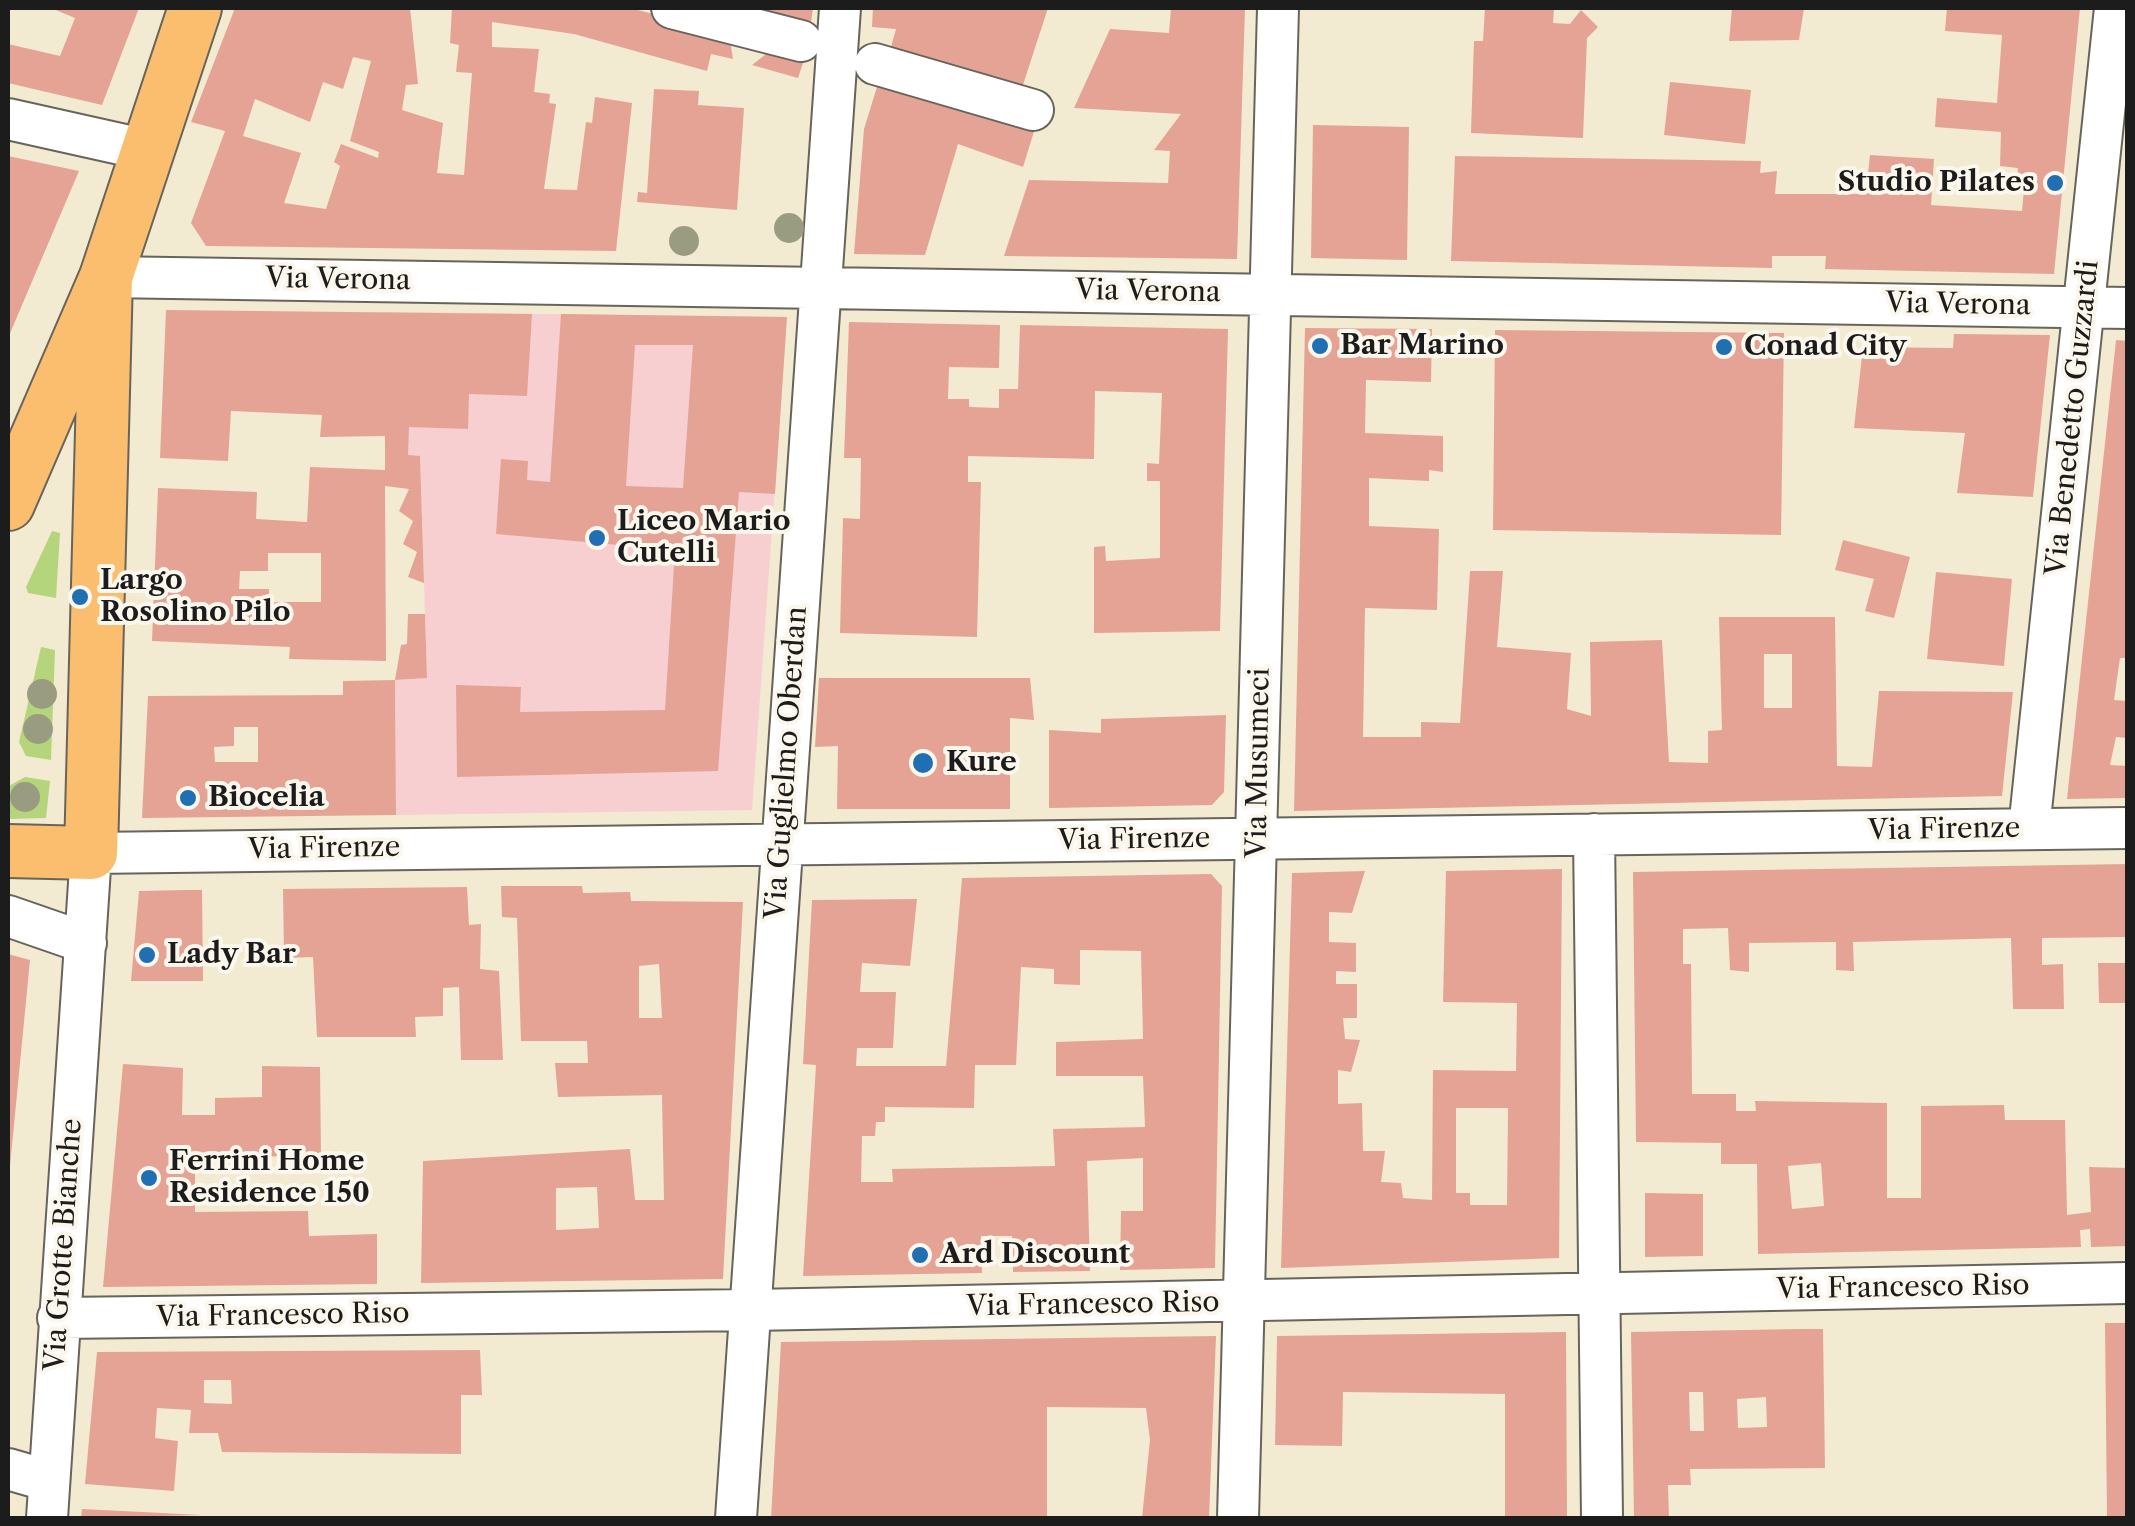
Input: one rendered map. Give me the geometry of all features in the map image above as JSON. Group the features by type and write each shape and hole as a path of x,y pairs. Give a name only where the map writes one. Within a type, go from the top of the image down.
{"main road":[{"path":"16,485 106,277 195,8"},
{"path":"8,851 116,852 104,492 106,277"},
{"path":"16,485 46,460 69,462 90,474 104,492"}],"street":[{"path":"672,8 801,41"},
{"name":"Via Guglielmo Oberdan","path":"736,1518 840,8"},
{"name":"Via Musumeci","path":"1238,1518 1278,8"},
{"name":"Via Benedetto Guzzardi","path":"2029,829 2115,8"},
{"path":"875,64 1033,110"},
{"path":"8,119 147,150"},
{"name":"Via Verona","path":"106,277 2128,308"},
{"name":"Via Firenze","path":"116,852 2128,828"},
{"path":"1594,834 1602,1518"},
{"name":"Via Grotte Bianche","path":"46,1499 85,957 116,852"},
{"path":"8,916 85,957"},
{"name":"Via Francesco Riso","path":"58,1318 1246,1302 2128,1283"},
{"path":"8,1470 46,1499"}],"shaded area":[{"name":"Liceo Mario Cutelli","path":"384,312 787,317 752,810 396,815 395,680 427,678 420,457 385,453"}],"green space":[{"path":"52,531 60,533 56,598 28,593 26,587"},
{"path":"41,647 55,650 51,760 26,756 19,742"},
{"path":"25,777 50,781 46,818 8,819 9,786"}],"building":[{"path":"51,8 139,8 102,105 8,83 8,44 60,56 75,18"},
{"path":"235,8 410,8 418,84 406,85 402,110 443,123 437,173 464,175 472,73 456,72 459,45 450,43 452,8 630,8 729,34 733,59 711,54 707,71 574,34 492,22 492,47 539,49 534,92 550,94 549,103 556,104 544,189 577,190 586,122 592,123 595,97 632,103 616,251 206,246 191,223 225,131 191,122","holes":["353,57 371,61 350,141 379,152 378,158 341,144 334,162 340,166 326,209 284,203 301,153 243,136 255,99 310,122 323,82 343,89"]},
{"path":"725,8 813,8 810,30"},
{"path":"873,8 1048,8 1019,97 888,58 896,29 872,27"},
{"path":"1171,8 1245,8 1237,259 1004,256 1029,180 1168,183 1170,151 1154,150 1181,114 1074,108 1110,29 1169,33"},
{"path":"1485,8 1554,8 1553,23 1570,24 1581,10 1598,27 1587,38 1583,138 1471,133 1474,41 1483,41"},
{"path":"1732,8 1804,8 1799,40 1729,41"},
{"path":"1947,8 2080,8 2054,274 1825,269 1826,256 1772,256 1772,268 1451,261 1455,156 1761,161 1760,173 1777,171 1775,194 1866,194 1870,155 1934,159 1931,205 2022,211 2024,189 2016,188 2018,168 2000,166 2001,132 1935,127 1937,98 1997,103 2002,35 1945,31"},
{"path":"775,47 806,54 798,78 752,65"},
{"path":"881,74 1036,125 1023,167 958,144 925,255 854,254 864,129"},
{"path":"1670,82 1751,90 1745,144 1664,135"},
{"path":"654,89 699,91 698,105 744,108 737,210 637,202 638,192 647,193"},
{"path":"1313,125 1409,127 1407,260 1311,258"},
{"path":"8,156 79,171 8,338"},
{"path":"166,310 532,314 527,396 469,394 468,429 409,427 408,455 420,456 424,583 408,577 417,552 403,544 413,521 399,511 409,489 385,486 386,661 289,659 290,647 152,641 158,488 257,492 256,519 307,522 310,467 385,470 385,436 320,437 322,415 231,411 228,461 160,458","holes":["268,553 321,553 321,602 269,602 269,589 239,589 240,571 268,571"]},
{"path":"561,314 787,317 775,494 739,492 718,771 457,777 456,685 521,687 520,712 665,710 675,550 496,534 501,459 528,461 527,480 550,482","holes":["635,345 693,345 683,488 626,486"]},
{"path":"849,322 1000,325 999,368 949,367 948,399 969,399 969,407 999,408 999,389 1018,389 1020,325 1228,329 1220,631 1094,633 1094,547 1105,546 1106,561 1160,558 1160,481 1147,481 1147,463 1159,464 1162,393 1095,391 1094,459 968,456 968,482 981,482 977,637 840,633 843,518 860,519 861,458 844,458"},
{"path":"1305,328 1432,329 1431,382 1366,380 1365,433 1443,436 1443,472 1429,470 1429,481 1369,478 1369,526 1439,529 1437,610 1365,608 1363,737 1421,737 1421,722 1460,723 1470,571 1503,571 1497,647 1571,653 1567,709 1591,716 1590,642 1662,640 1669,762 1708,763 1708,731 1722,730 1719,617 1835,617 1837,766 1872,767 1879,691 2013,692 2002,796 1294,811","holes":["1764,654 1792,654 1792,708 1764,708"]},
{"path":"1495,330 1784,333 1781,535 1493,530"},
{"path":"1954,334 2050,335 2033,497 1957,493 1965,433 1854,428 1863,347 1953,348"},
{"path":"2116,340 2128,341 2128,658 2120,658 2114,700 2128,701 2128,738 2116,737 2110,765 2128,766 2128,798 2067,799"},
{"path":"1843,540 1910,557 1894,618 1865,611 1874,579 1835,570"},
{"path":"1936,572 2012,579 2004,666 1927,659"},
{"path":"408,614 425,614 427,678 395,680 401,645 407,644"},
{"path":"819,678 1030,678 1034,720 1010,718 1010,809 837,809 838,746 815,747"},
{"path":"395,680 396,815 142,818 148,696 343,695 343,681","holes":["234,727 258,727 258,762 215,762 214,747 234,746"]},
{"path":"1226,715 1224,792 1212,805 1049,808 1049,730 1101,733 1101,719"},
{"path":"2128,864 2128,937 2042,938 2042,965 2063,964 2064,1009 2013,1009 2011,938 1853,942 1854,971 1836,970 1836,942 1749,943 1749,972 1730,970 1728,928 1683,929 1683,964 1691,964 1692,1094 1736,1094 1736,1111 1756,1111 1755,1101 1887,1103 1887,1198 1921,1198 1921,1106 2004,1105 2005,1120 2065,1120 2067,1215 2091,1212 2089,1167 2128,1168 2128,1246 2091,1247 2090,1229 2080,1230 2081,1247 1758,1254 1757,1164 1721,1164 1721,1143 1636,1142 1633,872","holes":["1821,1163 1824,1206 1792,1209 1788,1166"]},
{"path":"1562,869 1559,1258 1281,1268 1292,873 1365,871 1352,913 1329,912 1329,942 1356,943 1356,972 1336,971 1336,984 1357,984 1357,1018 1343,1018 1345,1039 1360,1040 1351,1072 1338,1070 1338,1104 1362,1103 1363,1151 1385,1151 1381,1182 1401,1183 1403,1198 1432,1200 1433,1070 1516,1071 1517,1003 1443,1002 1446,871","holes":["1456,1108 1508,1108 1507,1205 1470,1205 1470,1193 1456,1193"]},
{"path":"1211,874 1222,886 1215,1268 1120,1270 1121,1211 1143,1211 1143,1158 1087,1161 1090,1271 1013,1272 1012,1236 981,1236 982,1273 803,1276 816,1065 803,1064 812,900 917,899 910,966 862,963 860,992 896,992 893,1048 857,1048 856,1066 946,1066 962,878","holes":["1080,950 1141,951 1143,1039 1056,1042 1056,1076 1143,1076 1145,1127 1053,1129 1055,1166 892,1169 893,1182 861,1182 862,1136 875,1136 876,1122 885,1122 885,1107 974,1108 975,1065 1016,1065 1021,967 1054,969 1054,984 1080,985"]},
{"path":"501,886 582,886 583,893 630,892 631,901 743,902 723,1279 421,1283 423,1161 630,1149 635,1200 664,1200 662,1095 558,1097 555,1063 588,1063 587,1041 521,1041 517,918 502,917","holes":["659,964 662,1018 639,1018 639,966","597,1187 599,1228 556,1230 556,1188"]},
{"path":"467,887 469,925 481,924 480,969 499,971 503,1060 461,1060 459,987 443,988 443,1016 415,1017 416,1037 317,1037 313,957 284,958 283,889"},
{"path":"202,890 203,981 131,981 139,891"},
{"path":"8,954 30,960 10,1166 8,1166"},
{"path":"2098,963 2128,963 2128,1003 2099,1003"},
{"path":"123,1064 183,1068 182,1115 215,1115 215,1098 262,1097 262,1066 320,1067 321,1156 195,1157 195,1212 308,1211 309,1236 377,1234 377,1284 103,1287"},
{"path":"1645,1193 1703,1194 1703,1256 1645,1257"},
{"path":"2105,1323 2128,1323 2128,1518 2107,1518"},
{"path":"1823,1329 1825,1468 1690,1469 1691,1485 1668,1485 1669,1518 1634,1518 1631,1332","holes":["1689,1392 1703,1392 1704,1431 1690,1431","1766,1397 1767,1427 1738,1428 1737,1399"]},
{"path":"1566,1332 1567,1518 1505,1518 1505,1394 1343,1392 1342,1446 1275,1445 1277,1336"},
{"path":"1216,1336 1209,1518 1142,1518 1150,1440 1146,1408 1047,1407 1047,1518 771,1518 781,1342"},
{"path":"480,1350 482,1395 461,1395 461,1454 222,1452 218,1433 189,1433 191,1410 157,1408 155,1438 178,1441 174,1491 85,1484 97,1352","holes":["204,1380 231,1380 232,1404 204,1403"]},
{"path":"82,1509 202,1515 81,1518"}],"place":[{"name":"Studio Pilates","path":"2055,183"},
{"name":"Bar Marino","path":"1320,346"},
{"name":"Conad City","path":"1724,347"},
{"name":"Liceo Mario Cutelli","path":"597,538"},
{"name":"Largo Rosolino Pilo","path":"80,597"},
{"name":"Kure","path":"923,763"},
{"name":"Biocelia","path":"188,798"},
{"name":"Lady Bar","path":"147,955"},
{"name":"Ferrini Home Residence 150","path":"149,1178"},
{"name":"Ard Discount","path":"920,1255"}]}
